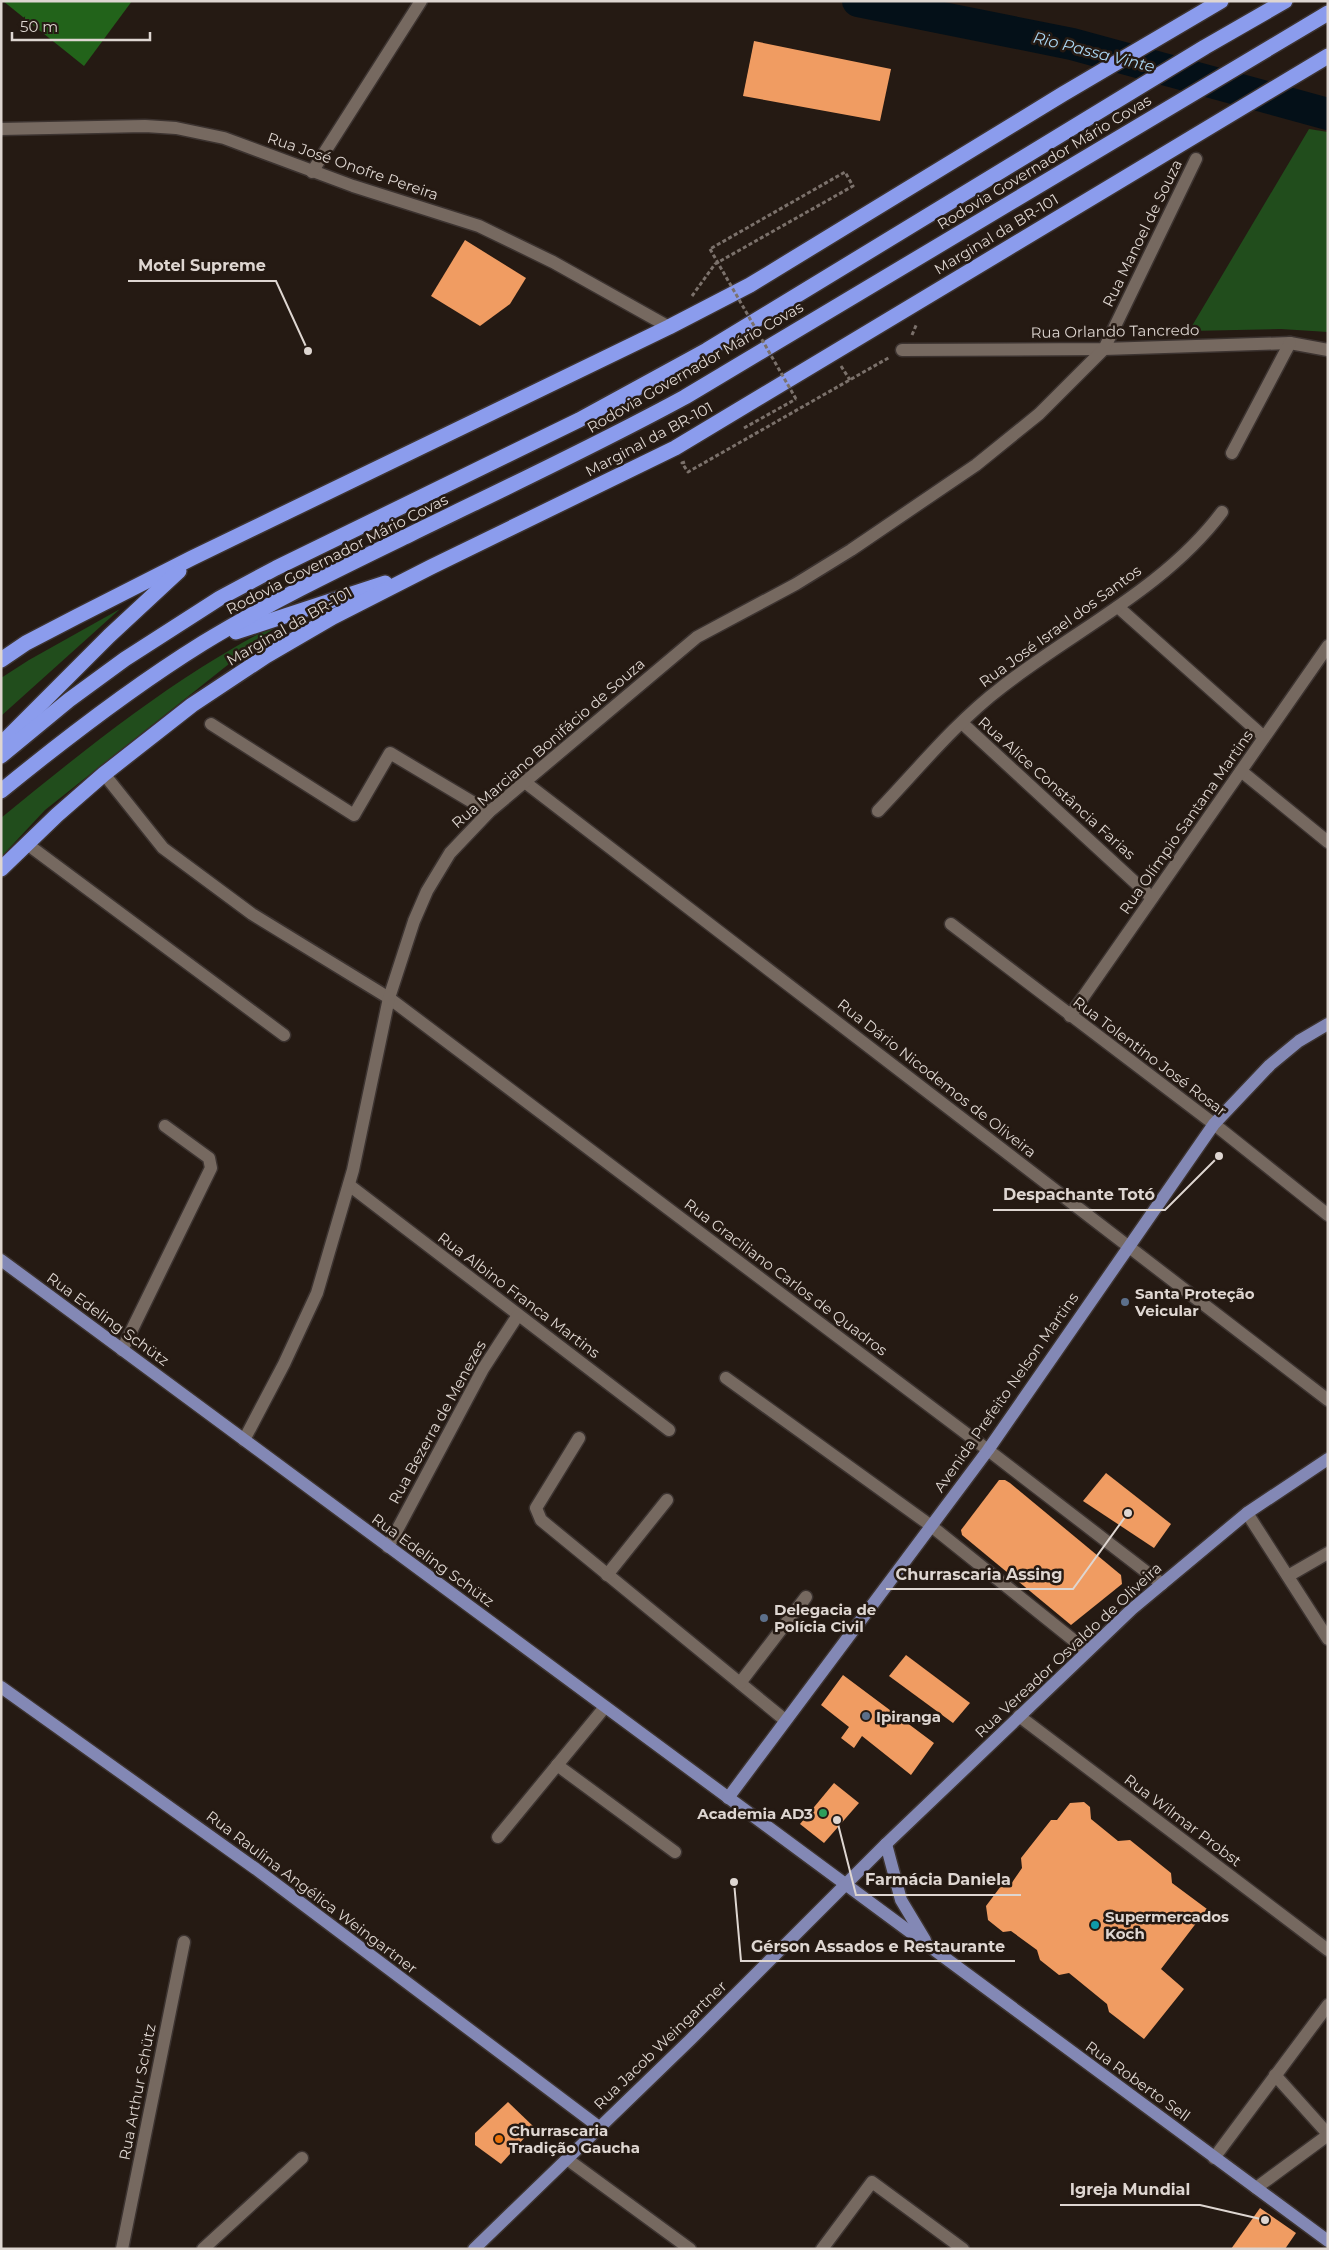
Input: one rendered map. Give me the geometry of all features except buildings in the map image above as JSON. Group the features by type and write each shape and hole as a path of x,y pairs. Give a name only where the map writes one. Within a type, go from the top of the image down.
{"highway":[{"path":"1,660 76,617 192,558 669,327 750,285 818,246 1064,94 1221,1"},
{"name":"Rodovia Governador Mário Covas","path":"1,756 69,700 125,659 220,598 276,568 579,420 707,350 1285,1"},
{"name":"Rodovia Governador Mário Covas","path":"1,791 113,702 204,642 278,600 584,450 685,397 1328,13"},
{"name":"Marginal da BR-101","path":"1,869 104,774 192,705 266,656 333,617 682,444 1328,56"},
{"path":"1,744 109,636 192,558"},
{"path":"204,642 432,567"}],"main road":[{"name":"Avenida Prefeito Nelson Martins","path":"728,1798 930,1525 988,1450 1214,1124 1270,1065 1299,1041 1328,1025"},
{"name":"Rua Edeling Schütz","path":"1,1260 846,1885"},
{"name":"Rua Vereador Osvaldo de Oliveira","path":"846,1885 886,1844 1088,1650 1162,1584 1247,1513 1328,1458"},
{"name":"Rua Raulina Angélica Weingartner","path":"1,1687 256,1869 599,2127"},
{"name":"Rua Roberto Sell","path":"886,1844 901,1900 929,1948"},
{"name":"Rua Jacob Weingartner","path":"474,2249 846,1885"},
{"name":"Rua Roberto Sell","path":"846,1885 1328,2241"}],"street":[{"path":"312,172 421,1"},
{"name":"Rua José Onofre Pereira","path":"1,130 103,126 176,128 224,138 312,172 479,226 554,262 669,327"},
{"name":"Rua Manoel de Souza","path":"1104,349 1196,159"},
{"path":"1232,454 1290,343"},
{"name":"Rua Orlando Tancredo","path":"902,350 1104,349 1290,343 1328,350"},
{"name":"Rua Marciano Bonifácio de Souza","path":"244,1440 284,1364 317,1293 349,1185 389,998 403,951 427,891 450,853 489,812 526,783 618,702 697,637 796,584 851,550 982,460 1039,414 1104,349"},
{"name":"Rua José Israel dos Santos","path":"878,811 984,700 1118,607 1195,544 1222,512"},
{"path":"1118,607 1264,737"},
{"name":"Rua Olímpio Santana Martins","path":"1070,1016 1264,737 1326,653"},
{"name":"Rua Alice Constância Farias","path":"962,723 1152,898"},
{"path":"211,724 354,815 390,753 489,812"},
{"path":"1241,771 1328,842"},
{"name":"Rua Graciliano Carlos de Quadros","path":"104,774 163,848 252,914 389,998 988,1450 1162,1584"},
{"name":"Rua Dário Nicodemos de Oliveira","path":"526,783 1328,1400"},
{"path":"26,844 284,1035"},
{"name":"Rua Tolentino José Rosar","path":"950,924 1214,1124 1328,1215"},
{"path":"122,1350 211,1168 210,1158 165,1126"},
{"name":"Rua Albino Franca Martins","path":"349,1185 669,1430"},
{"name":"Rua Bezerra de Menezes","path":"388,1547 483,1369 518,1315"},
{"path":"726,1378 930,1525 1088,1650"},
{"path":"579,1438 536,1508 541,1520 785,1720"},
{"path":"607,1575 667,1500"},
{"path":"1247,1513 1328,1639"},
{"path":"1288,1576 1328,1552"},
{"path":"740,1683 806,1597"},
{"path":"498,1837 605,1707"},
{"name":"Rua Wilmar Probst","path":"1019,1716 1328,1950"},
{"path":"557,1765 675,1852"},
{"name":"Rua Arthur Schütz","path":"122,2249 184,1942"},
{"path":"1214,2158 1328,2005"},
{"path":"1256,2188 1328,2134 1275,2075"},
{"path":"203,2249 302,2158"},
{"path":"567,2159 690,2249"},
{"path":"822,2249 872,2182 963,2249"}],"path":[{"path":"686,304 716,264 853,186 845,172 710,249 796,398 739,431"},
{"path":"690,458 682,463 688,472 902,350"}],"green space":[{"path":"3,1 132,1 84,66"},
{"path":"1309,129 1328,132 1328,332 1281,329 1189,331"},
{"path":"120,609 1,716 1,678 29,660"},
{"path":"278,625 45,810 1,857 1,818 74,759 150,702 230,650"}],"waterway":[{"name":"Rio Passa Vinte","path":"858,1 1072,44 1328,114"}],"place":[{"name":"Motel Supreme","path":"308,351"},
{"name":"Despachante Totó","path":"1219,1156"},
{"name":"Santa Proteção Veicular","path":"1125,1302"},
{"name":"Churrascaria Assing","path":"1128,1513"},
{"name":"Delegacia de Polícia Civil","path":"764,1618"},
{"name":"Ipiranga","path":"866,1716"},
{"name":"Academia AD3","path":"823,1813"},
{"name":"Farmácia Daniela","path":"837,1820"},
{"name":"Gérson Assados e Restaurante","path":"734,1882"},
{"name":"Supermercados Koch","path":"1095,1925"},
{"name":"Churrascaria Tradição Gaucha","path":"499,2139"},
{"name":"Igreja Mundial","path":"1265,2220"}]}
